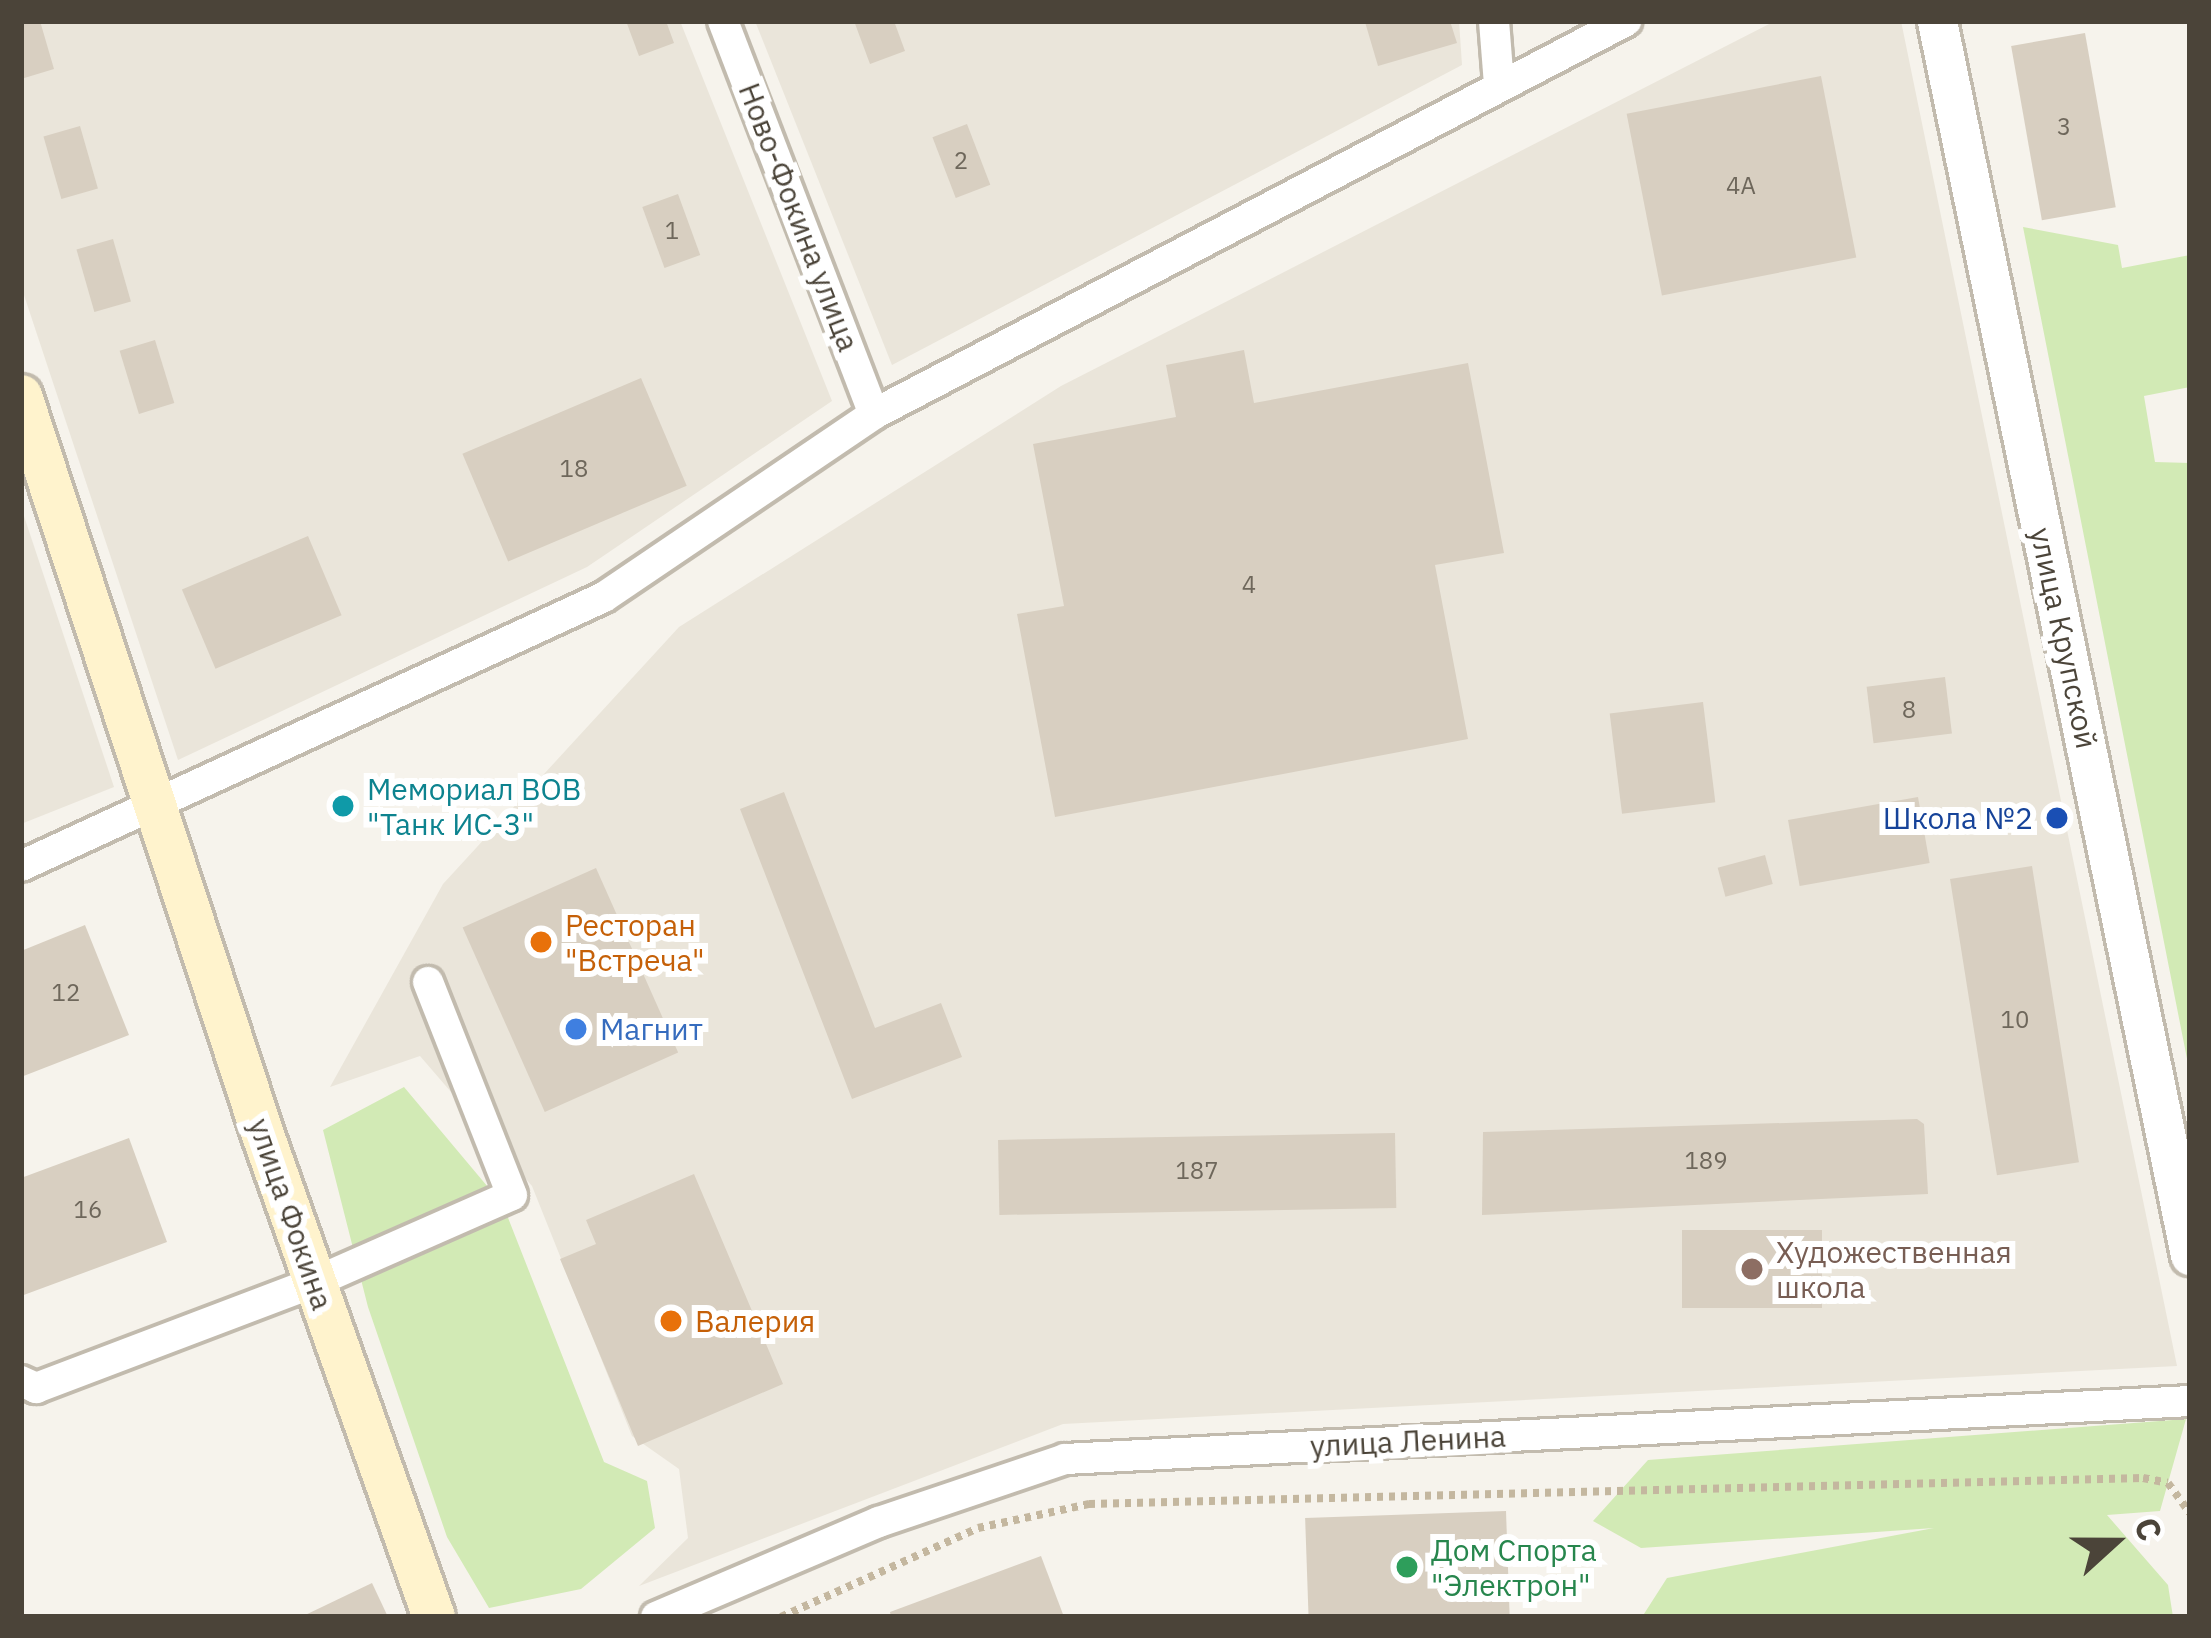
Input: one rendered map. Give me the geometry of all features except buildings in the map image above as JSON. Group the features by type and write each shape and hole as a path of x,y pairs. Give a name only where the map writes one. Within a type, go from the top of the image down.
{"main road":[{"name":"улица Фокина","path":"21,396 315,1282 434,1617"}],"street":[{"name":"Ново-Фокина улица","path":"723,21 874,414"},
{"path":"1494,21 1498,85"},
{"path":"21,866 157,808 604,597 874,414 1626,21"},
{"name":"улица Крупской","path":"1937,21 2190,1255"},
{"path":"21,1381 36,1388 315,1282 512,1195 428,982"},
{"name":"улица Ленина","path":"656,1617 879,1522 1065,1459 2190,1400"}],"path":[{"path":"781,1617 978,1528 1088,1504 2143,1478 2168,1483 2190,1513"}],"shaded area":[{"path":"21,21 680,21 832,401 587,567 178,760 21,286"},
{"path":"755,21 1459,21 1462,65 892,365"},
{"path":"1775,21 1901,21 2177,1366 1063,1424 639,1586 688,1538 679,1469 632,1436 532,1186 420,1056 330,1087 443,884 679,627 1061,386"},
{"path":"21,507 114,787 21,824"}],"green space":[{"path":"2023,227 2118,245 2122,268 2190,255 2190,387 2144,396 2155,462 2190,463 2190,1074"},
{"path":"404,1087 503,1205 604,1462 647,1481 655,1528 581,1589 489,1608 447,1537 368,1307 323,1130"},
{"path":"2186,1419 2160,1511 2107,1515 2168,1585 2173,1617 1642,1617 1667,1578 1934,1528 1641,1548 1593,1521 1648,1460"}],"place":[{"name":"Мемориал ВОВ \"Танк ИС-3\"","path":"343,806"},
{"name":"Школа №2","path":"2057,818"},
{"name":"Ресторан \"Встреча\"","path":"541,942"},
{"name":"Магнит","path":"576,1029"},
{"name":"Художественная школа","path":"1752,1269"},
{"name":"Валерия","path":"671,1321"},
{"name":"Дом Спорта \"Электрон\"","path":"1407,1567"}]}
